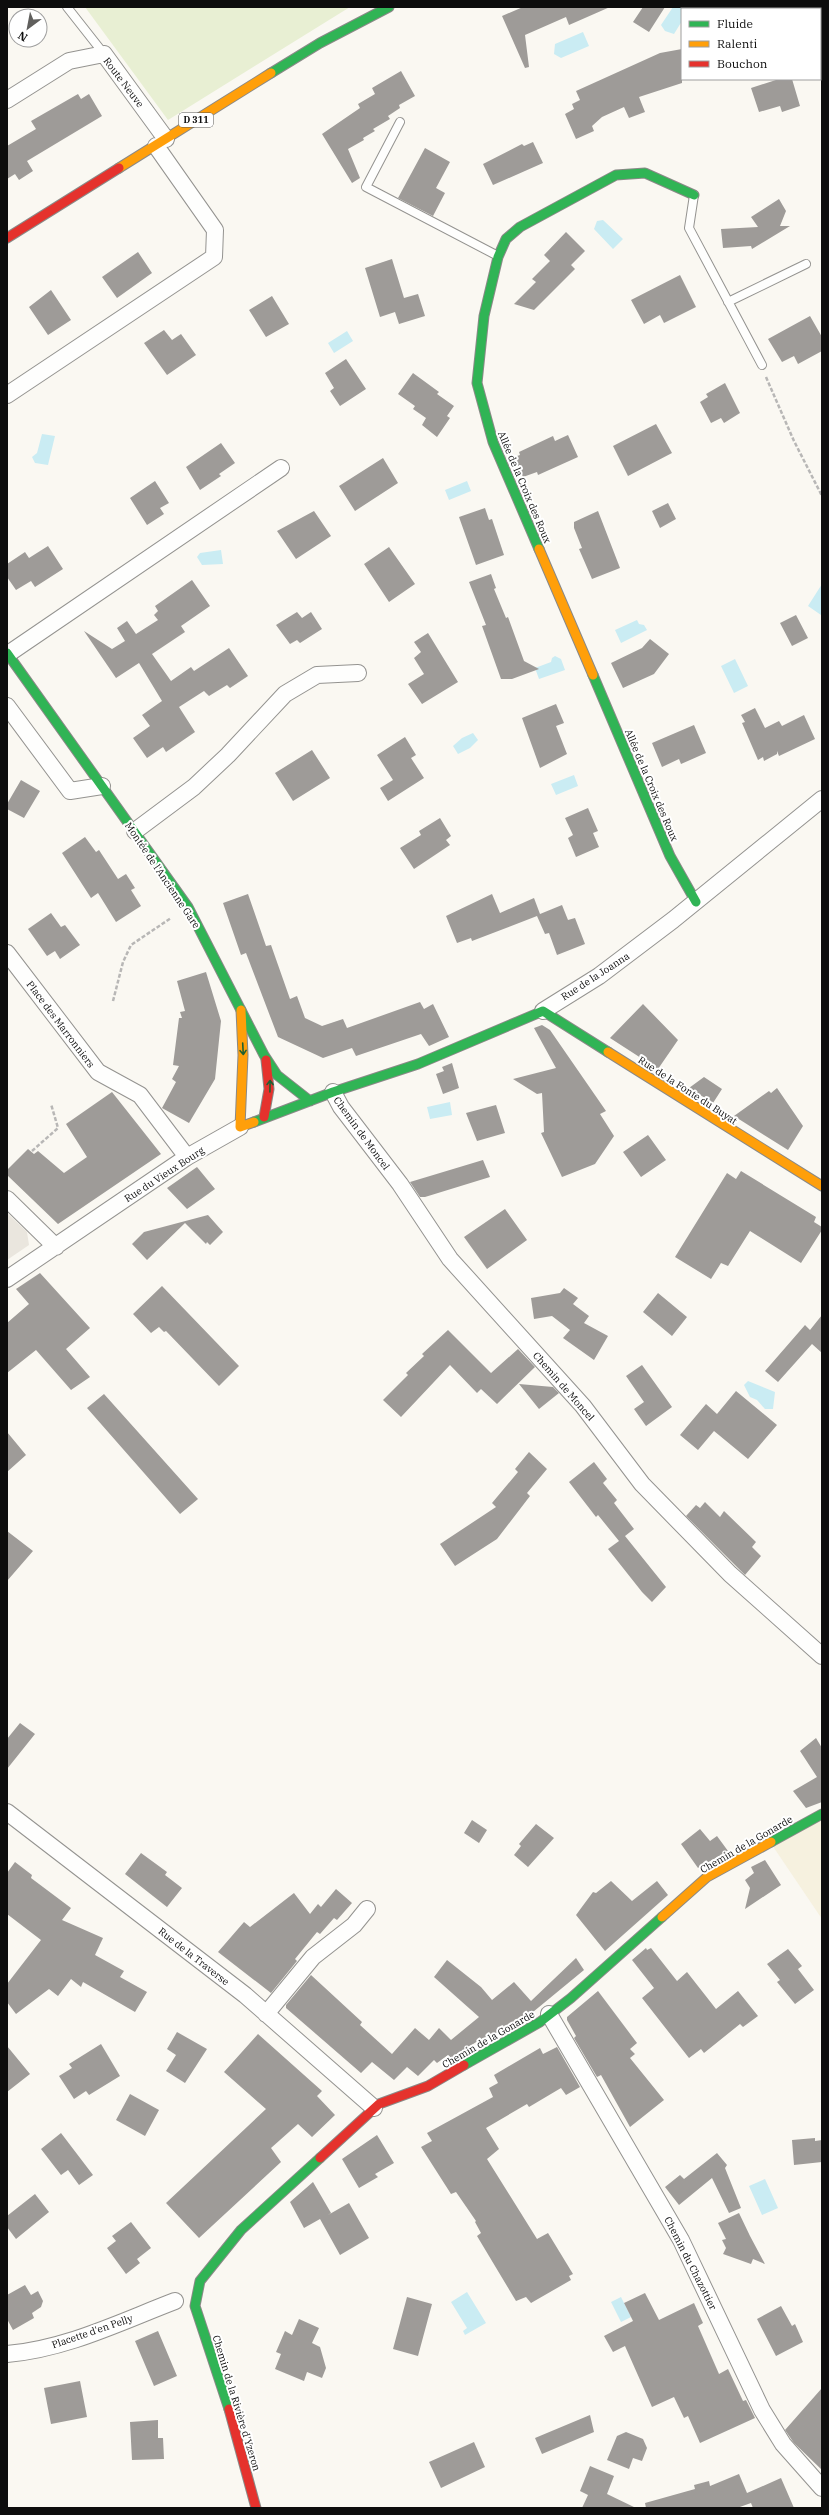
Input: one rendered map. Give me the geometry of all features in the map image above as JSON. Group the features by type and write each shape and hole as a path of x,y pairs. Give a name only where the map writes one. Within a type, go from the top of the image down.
{"street":[{"name":"D 311","path":"7,238 320,43 389,7"},
{"name":"Route Neuve","path":"7,100 68,61 104,54 161,142 215,230 214,257 7,395"},
{"name":"Allée de la Croix des Roux","path":"694,195 646,173 616,174 520,227 506,239 498,257 484,316 477,383 493,442 670,856 696,902"},
{"path":"7,654 281,468"},
{"name":"Montée de l'Ancienne Gare","path":"7,654 188,907 216,958 240,1010 264,1055 277,1074 310,1101"},
{"path":"135,831 194,787 228,755 285,694 317,674 358,673"},
{"path":"7,706 70,791 102,786"},
{"name":"Rue de la Joanna","path":"333,1092 418,1064 543,1011 599,976 696,902 822,800"},
{"name":"Place des Marronniers","path":"7,953 98,1072 140,1095 187,1157"},
{"name":"Montée de l'Ancienne Gare","path":"240,1010 243,1055 240,1127"},
{"name":"Rue de la Fonte du Buyat","path":"543,1011 822,1186"},
{"name":"Montée de l'Ancienne Gare","path":"264,1055 270,1078 270,1098 264,1117"},
{"name":"Rue du Vieux Bourg","path":"7,1279 187,1157 240,1127 333,1092"},
{"name":"Chemin de Moncel","path":"333,1092 341,1107 400,1184 450,1259 583,1406 642,1484 730,1574 822,1656"},
{"path":"7,1199 56,1247"},
{"name":"Rue de la Traverse","path":"7,1812 245,1995 374,2108"},
{"name":"Chemin de la Gonarde","path":"195,2306 200,2281 241,2230 379,2104 428,2086 549,2014 707,1877 822,1814"},
{"path":"266,2014 313,1957 354,1925 367,1909"},
{"name":"Chemin du Chazottier","path":"549,2014 681,2240 762,2410 783,2444 822,2488"},
{"name":"Placette d'en Pelly","path":"7,2354 30,2352 74,2340 175,2301"},
{"name":"Chemin de la Rivière d'Yzeron","path":"195,2306 224,2393 256,2508"}],"lane":[{"path":"67,7 104,54"},
{"path":"400,122 366,187 498,257"},
{"path":"694,195 689,228 762,365"},
{"path":"728,302 806,264"}],"path":[{"path":"762,365 794,441 822,496"},
{"path":"113,1001 123,962 131,944 188,907"},
{"path":"32,1151 58,1128 51,1104"}],"shaded area":[{"path":"7,1213 27,1232 29,1245 7,1260"},
{"path":"822,1817 822,1919 770,1842"}],"green space":[{"path":"85,7 350,7 168,120"}],"water":[{"path":"673,7 691,7 681,8 681,23 674,34 665,31 661,25"},
{"path":"583,32 589,46 561,58 554,54 555,44"},
{"path":"603,220 623,239 613,249 594,229 597,221"},
{"path":"347,331 353,341 334,353 328,343"},
{"path":"42,434 55,436 48,465 35,463 32,457 37,453"},
{"path":"467,481 471,491 449,500 445,490"},
{"path":"221,550 223,564 202,565 197,557 200,553"},
{"path":"822,584 822,613 821,615 808,606"},
{"path":"637,620 639,624 644,625 647,630 621,643 615,630"},
{"path":"555,656 561,659 565,670 539,679 535,668 551,662 552,658"},
{"path":"735,659 748,686 734,693 721,666"},
{"path":"473,733 478,740 470,748 458,754 453,746 462,738"},
{"path":"574,775 578,786 556,795 551,784"},
{"path":"450,1102 452,1115 430,1119 427,1107"},
{"path":"748,1381 775,1392 773,1409 765,1409 757,1400 750,1397 744,1385"},
{"path":"765,2179 778,2208 762,2215 749,2186"},
{"path":"467,2292 486,2323 465,2335 463,2331 467,2328 451,2302"},
{"path":"621,2297 631,2317 621,2322 611,2302"}],"building":[{"path":"523,7 610,7 569,25 566,17 525,35 529,67 525,68 502,16"},
{"path":"643,7 665,7 649,32 633,22"},
{"path":"681,49 682,83 639,97 645,112 629,118 624,107 602,117 592,126 594,131 576,139 565,114 574,109 572,104 580,100 576,91 660,53"},
{"path":"401,71 415,96 399,105 400,108 388,116 390,119 373,129 375,131 363,138 364,140 348,149 360,178 352,183 322,134 360,108 358,104 375,94 372,88"},
{"path":"776,80 792,80 800,106 782,112 780,106 759,112 751,88"},
{"path":"78,94 81,99 89,94 102,116 27,161 33,171 19,180 15,174 7,179 7,146 36,129 31,121"},
{"path":"533,142 543,163 493,185 483,164 522,144 524,146"},
{"path":"425,148 450,162 436,188 445,193 433,216 398,198"},
{"path":"779,199 786,211 780,226 790,226 752,249 751,246 723,248 721,229 758,227 751,217"},
{"path":"566,232 585,251 571,265 575,269 534,310 514,304 536,282 532,279 550,261 544,255"},
{"path":"138,252 152,273 117,298 102,277"},
{"path":"392,259 404,298 418,294 425,316 399,324 395,312 380,317 365,268"},
{"path":"680,275 696,307 664,323 660,315 644,324 631,300"},
{"path":"51,290 71,320 48,335 29,307"},
{"path":"272,296 289,324 266,337 249,310"},
{"path":"810,316 822,337 822,351 798,364 794,356 782,362 768,339"},
{"path":"164,330 172,340 181,334 196,355 167,375 144,343"},
{"path":"346,359 366,389 340,406 330,391 334,388 325,373"},
{"path":"413,373 439,392 437,394 454,406 447,416 450,418 437,437 422,425 426,418 413,409 415,406 398,394"},
{"path":"725,383 740,413 724,423 721,418 711,423 700,402 708,397 706,394"},
{"path":"656,424 672,453 628,476 613,446"},
{"path":"568,435 578,457 538,475 537,472 523,477 514,457 520,455 519,452 553,436 555,441"},
{"path":"221,443 235,463 219,474 221,476 200,490 186,467"},
{"path":"383,458 398,483 355,511 339,486"},
{"path":"155,481 169,503 160,508 164,514 147,525 130,498"},
{"path":"668,503 676,519 660,528 652,511"},
{"path":"485,508 489,520 492,519 504,555 476,565 459,517"},
{"path":"314,511 331,536 296,559 277,531"},
{"path":"598,511 620,568 592,579 579,549 582,548 574,528 574,522"},
{"path":"48,546 63,569 35,587 31,581 16,590 7,577 7,564 25,552 29,558"},
{"path":"389,547 415,584 389,602 364,564"},
{"path":"491,574 496,588 494,589 506,618 508,617 524,661 539,669 512,679 501,679 482,626 486,625 469,582"},
{"path":"192,580 210,606 181,626 185,632 152,654 171,681 191,667 194,671 229,648 248,676 230,688 227,685 209,696 204,691 179,707 195,732 166,752 163,747 147,758 133,738 150,726 142,715 162,701 139,663 116,678 84,631 112,649 125,641 117,628 127,621 136,634 158,620 154,615 158,611 155,606"},
{"path":"297,612 302,618 311,612 322,629 300,643 297,640 290,644 276,625"},
{"path":"796,615 808,638 792,646 780,623"},
{"path":"428,633 458,682 422,704 408,684 424,674 414,658 421,652 414,642"},
{"path":"650,639 669,654 654,674 623,688 611,663 642,648"},
{"path":"556,704 564,723 556,726 567,754 540,768 522,718"},
{"path":"755,708 765,728 779,721 782,726 804,715 815,739 779,756 777,751 777,754 764,761 763,757 758,760 742,723 745,722 741,715"},
{"path":"694,725 706,753 681,764 679,759 662,767 652,743"},
{"path":"405,737 416,755 411,758 424,778 388,801 380,788 393,780 377,755"},
{"path":"312,750 330,778 293,801 275,773"},
{"path":"21,780 40,791 24,818 7,809 7,804"},
{"path":"588,808 598,831 593,833 599,847 576,857 568,838 573,835 565,818"},
{"path":"440,818 451,836 446,840 450,845 414,869 400,848 421,835 419,831"},
{"path":"85,837 96,852 99,850 118,879 126,874 135,888 131,890 141,906 116,922 98,893 91,898 62,853"},
{"path":"248,894 266,946 271,945 290,999 297,996 305,1018 322,1026 343,1019 347,1028 420,1002 424,1009 433,1004 449,1037 429,1046 421,1034 356,1056 352,1048 323,1058 278,1037 246,953 241,955 223,903"},
{"path":"492,894 500,913 534,898 540,914 562,905 568,920 575,918 585,944 557,955 549,933 545,934 537,916 472,941 471,938 457,943 446,916"},
{"path":"51,913 61,927 65,925 80,945 60,959 55,951 47,956 28,929"},
{"path":"206,972 221,1021 215,1079 189,1123 162,1108 176,1082 172,1079 179,1066 173,1065 179,1018 182,1018 180,1012 185,1011 177,981"},
{"path":"643,1004 678,1040 658,1069 610,1038"},
{"path":"542,1025 550,1030 606,1111 600,1114 614,1136 595,1164 562,1177 541,1133 544,1132 542,1093 537,1094 513,1079 556,1068 534,1028"},
{"path":"452,1063 459,1088 443,1094 436,1074 444,1071 442,1067"},
{"path":"704,1077 722,1089 713,1103 689,1088"},
{"path":"777,1088 803,1126 788,1150 734,1116 769,1091 771,1093"},
{"path":"112,1092 161,1154 58,1224 7,1175 7,1170 28,1149 34,1154 38,1151 64,1173 87,1157 66,1124"},
{"path":"496,1105 505,1133 477,1141 466,1113"},
{"path":"648,1135 666,1160 641,1177 623,1152"},
{"path":"483,1160 490,1177 425,1197 420,1197 410,1182"},
{"path":"197,1167 215,1189 187,1209 167,1188"},
{"path":"741,1171 816,1217 814,1222 822,1227 822,1230 801,1263 750,1231 728,1266 721,1263 711,1279 675,1257 727,1173 736,1179"},
{"path":"505,1209 527,1240 487,1269 464,1237"},
{"path":"208,1215 223,1232 210,1245 207,1242 206,1244 185,1223 147,1260 132,1244 144,1232"},
{"path":"40,1273 90,1328 66,1349 90,1377 71,1390 36,1350 7,1373 7,1323 29,1304 16,1289"},
{"path":"162,1286 239,1366 219,1386 166,1331 164,1332 159,1327 151,1333 133,1314"},
{"path":"564,1288 578,1298 573,1304 589,1316 584,1323 608,1336 594,1360 563,1338 570,1330 552,1316 534,1319 531,1298 560,1293"},
{"path":"658,1293 687,1317 672,1336 643,1312"},
{"path":"822,1315 822,1353 812,1344 778,1382 765,1371 805,1325 810,1330"},
{"path":"448,1330 491,1373 518,1349 535,1367 497,1404 481,1389 477,1393 450,1365 401,1417 383,1400 408,1375 406,1373 424,1356 422,1354"},
{"path":"642,1365 672,1407 646,1426 634,1409 644,1402 626,1376"},
{"path":"519,1384 553,1387 559,1393 539,1409"},
{"path":"736,1391 777,1425 748,1459 714,1431 698,1450 680,1435 706,1404 717,1414"},
{"path":"104,1394 198,1499 180,1514 87,1408"},
{"path":"7,1432 26,1455 7,1472"},
{"path":"529,1452 547,1469 527,1493 530,1496 497,1539 455,1566 440,1544 496,1507 492,1503 518,1472 515,1469"},
{"path":"594,1462 607,1479 603,1483 617,1500 614,1503 634,1529 625,1536 666,1587 652,1602 642,1592 608,1549 619,1541 598,1515 596,1517 569,1482"},
{"path":"705,1502 720,1517 724,1511 756,1542 752,1547 761,1556 745,1575 686,1516 696,1505 700,1508"},
{"path":"7,1531 33,1551 7,1581"},
{"path":"20,1723 35,1734 7,1769 7,1739"},
{"path":"816,1738 822,1748 822,1802 806,1808 793,1791 817,1777 800,1751"},
{"path":"472,1820 487,1830 479,1843 464,1833"},
{"path":"536,1824 554,1838 528,1867 514,1855 521,1846 519,1844"},
{"path":"700,1829 710,1841 717,1836 728,1851 698,1868 681,1844"},
{"path":"141,1853 167,1872 165,1875 182,1888 167,1907 125,1874"},
{"path":"765,1860 781,1885 745,1909 750,1888 745,1880 754,1873 751,1867"},
{"path":"15,1862 32,1875 31,1878 71,1908 62,1920 103,1938 95,1955 124,1971 120,1977 147,1992 135,2012 83,1982 81,1987 71,1979 58,1996 49,1989 16,2014 7,2002 7,1984 41,1940 7,1914 7,1873"},
{"path":"611,1881 632,1901 657,1881 668,1895 605,1951 576,1915 593,1892 596,1893"},
{"path":"336,1889 352,1903 337,1920 334,1918 320,1934 317,1932 295,1959 297,1961 271,1993 218,1952 244,1922 250,1927 294,1893 310,1914 318,1904 321,1907"},
{"path":"646,1948 647,1950 651,1948 677,1981 687,1972 716,2009 738,1991 758,2016 743,2027 740,2024 704,2053 701,2049 689,2058 642,1998 654,1988 632,1960"},
{"path":"788,1949 802,1966 798,1969 814,1990 795,2004 777,1982 780,1980 767,1964"},
{"path":"576,1958 584,1970 533,2012 496,2033 481,2039 451,2058 448,2055 437,2063 434,2060 418,2076 407,2067 394,2080 372,2062 361,2073 286,2008 286,2005 311,1975 362,2022 360,2025 392,2054 415,2028 429,2040 439,2028 451,2040 479,2017 434,1977 447,1960 481,1987 492,2000 514,1982 531,2001"},
{"path":"598,1991 637,2043 630,2049 635,2054 630,2058 664,2100 630,2127 601,2075 597,2077 574,2038 576,2036 567,2020 567,2017"},
{"path":"177,2032 207,2049 185,2083 166,2071 176,2055 167,2049"},
{"path":"258,2034 322,2091 317,2096 335,2115 312,2137 298,2124 271,2148 281,2162 199,2238 166,2203 266,2109 224,2072"},
{"path":"101,2044 120,2076 89,2095 86,2091 74,2099 59,2076 72,2068 69,2064"},
{"path":"7,2046 30,2074 7,2092"},
{"path":"557,2047 580,2087 566,2095 561,2088 529,2107 527,2104 486,2128 499,2149 487,2159 537,2239 548,2233 573,2274 569,2276 571,2280 531,2303 526,2297 516,2301 477,2236 481,2233 475,2222 476,2221 456,2192 451,2194 421,2147 432,2141 427,2133 493,2097 489,2088 498,2083 494,2075 540,2048 543,2054"},
{"path":"130,2094 159,2110 145,2136 116,2120"},
{"path":"61,2133 93,2175 79,2185 68,2170 61,2175 41,2149"},
{"path":"377,2135 394,2163 375,2174 378,2177 359,2188 342,2159"},
{"path":"815,2138 815,2141 822,2140 822,2162 794,2165 792,2140"},
{"path":"717,2153 727,2165 725,2168 741,2208 729,2213 712,2178 679,2205 665,2187 680,2175 684,2179"},
{"path":"313,2182 331,2213 328,2215 349,2203 369,2238 340,2255 320,2219 304,2228 290,2202"},
{"path":"35,2194 49,2212 16,2239 7,2227 7,2216"},
{"path":"739,2213 765,2264 753,2259 751,2264 723,2254 726,2248 722,2240 726,2239 718,2223"},
{"path":"131,2222 151,2248 137,2259 140,2263 126,2274 107,2248 116,2241 112,2236"},
{"path":"25,2285 31,2295 38,2291 43,2301 41,2307 32,2313 34,2318 13,2330 7,2319 7,2295"},
{"path":"645,2293 659,2320 694,2303 703,2323 698,2326 719,2374 728,2369 743,2401 746,2400 755,2418 700,2443 688,2416 684,2418 674,2397 652,2407 625,2346 613,2352 604,2336 633,2321 624,2303"},
{"path":"407,2297 432,2304 418,2356 393,2349"},
{"path":"781,2306 792,2326 795,2324 803,2342 776,2356 757,2319"},
{"path":"299,2319 319,2328 312,2343 320,2347 326,2368 322,2378 307,2372 304,2381 275,2369 281,2354 276,2352 285,2331 292,2335"},
{"path":"158,2331 177,2376 154,2386 135,2341"},
{"path":"80,2381 87,2417 51,2424 44,2388"},
{"path":"822,2388 822,2470 794,2443 785,2430"},
{"path":"590,2415 594,2432 542,2454 535,2438"},
{"path":"158,2420 158,2438 163,2438 164,2459 132,2460 130,2422"},
{"path":"626,2432 643,2439 647,2448 642,2461 633,2458 629,2469 607,2460 617,2436"},
{"path":"474,2442 485,2467 441,2488 429,2462"},
{"path":"590,2466 614,2476 607,2494 636,2508 582,2508 588,2495 580,2491"},
{"path":"739,2474 747,2493 781,2478 794,2508 753,2508 751,2503 737,2508 646,2508 645,2503 695,2489 694,2485 709,2481 710,2486"}],"traffic: fast":[{"path":"271,73 320,43 389,7"},
{"path":"539,549 493,442 477,383 484,316 498,257 506,239 520,227 616,175 645,173 694,195"},
{"path":"7,653 188,907 264,1055 277,1075 310,1101"},
{"path":"593,675 670,856 696,902"},
{"path":"254,1122 333,1092 418,1064 543,1011 608,1052"},
{"path":"771,1842 822,1814"},
{"path":"464,2065 540,2022 571,1998 662,1917"},
{"path":"229,2409 195,2306 200,2281 241,2230 320,2158"}],"traffic: slow":[{"path":"119,168 271,73"},
{"path":"539,549 593,675"},
{"path":"241,1010 243,1055 240,1127 254,1122"},
{"path":"608,1052 822,1186"},
{"path":"662,1917 707,1877 771,1842"}],"traffic: jam":[{"path":"7,238 119,168"},
{"path":"264,1117 269,1089 266,1060"},
{"path":"320,2158 379,2104 428,2086 464,2065"},
{"path":"229,2409 256,2508"}]}
